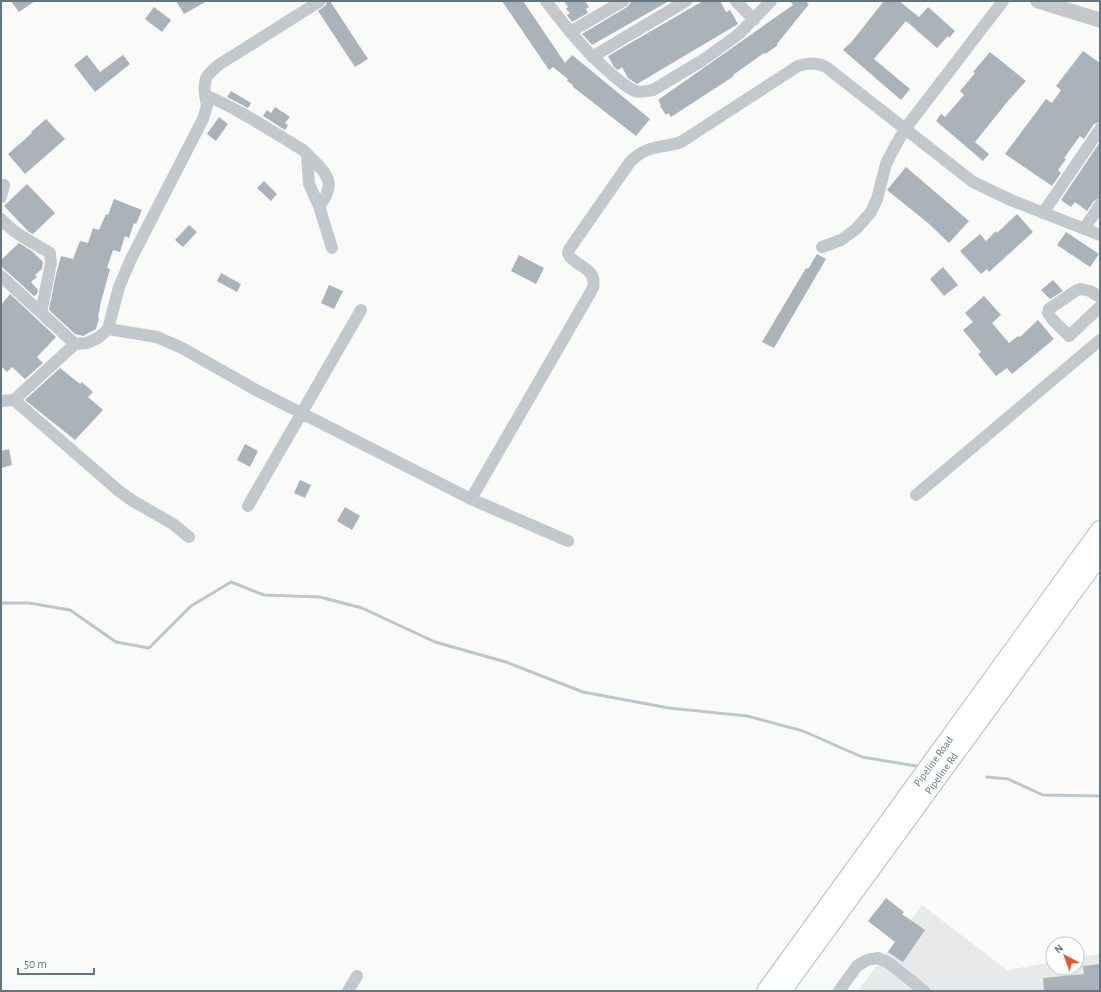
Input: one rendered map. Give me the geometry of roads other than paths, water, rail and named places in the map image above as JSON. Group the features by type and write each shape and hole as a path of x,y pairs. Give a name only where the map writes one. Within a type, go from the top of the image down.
{"main road":[{"name":"Pipeline Road","path":"766,991 1100,530"},
{"name":"Pipeline Rd","path":"782,991 1100,555"}],"street":[{"path":"1,401 14,400 75,344 92,341 108,329 119,287 131,259 203,119 206,106 204,86 205,78 211,71 320,1"},
{"path":"546,1 592,57 622,83 636,91 644,92 653,90 703,60 739,34 771,1"},
{"path":"570,32 623,1"},
{"path":"592,57 686,1"},
{"path":"736,1 754,20"},
{"path":"822,247 841,240 856,229 870,212 877,199 886,164 905,129 1003,1"},
{"path":"1038,1 1100,20"},
{"path":"471,499 594,288 595,281 589,270 570,257 568,253 630,162 644,151 656,146 672,145 681,142 798,66 809,63 818,63 826,68 974,182 1013,201 1100,235"},
{"path":"205,95 222,102 303,150 324,171 330,183 328,192 319,206"},
{"path":"1043,213 1100,130"},
{"path":"306,154 309,184 319,206 332,248"},
{"path":"1,197 4,185"},
{"path":"1084,229 1100,205"},
{"path":"1,219 15,232 50,253 51,263 41,313"},
{"path":"1,276 75,344"},
{"path":"1100,297 1086,289 1076,290 1049,309 1048,313 1069,336 1100,307"},
{"path":"248,506 361,310"},
{"path":"108,329 157,337 182,348 256,390 471,499 568,541"},
{"path":"916,495 1100,340"},
{"path":"14,400 119,491 172,524 189,537"},
{"path":"839,991 857,966 867,960 878,958 889,963 924,991"},
{"path":"348,991 357,976"}],"waterway":[{"path":"1,603 29,603 70,610 116,642 149,648 191,606 231,582 264,595 320,597 362,608 435,642 506,662 583,692 669,708 747,716 803,731 862,757 916,766"},
{"path":"987,777 1008,779 1043,795 1100,796"}]}
